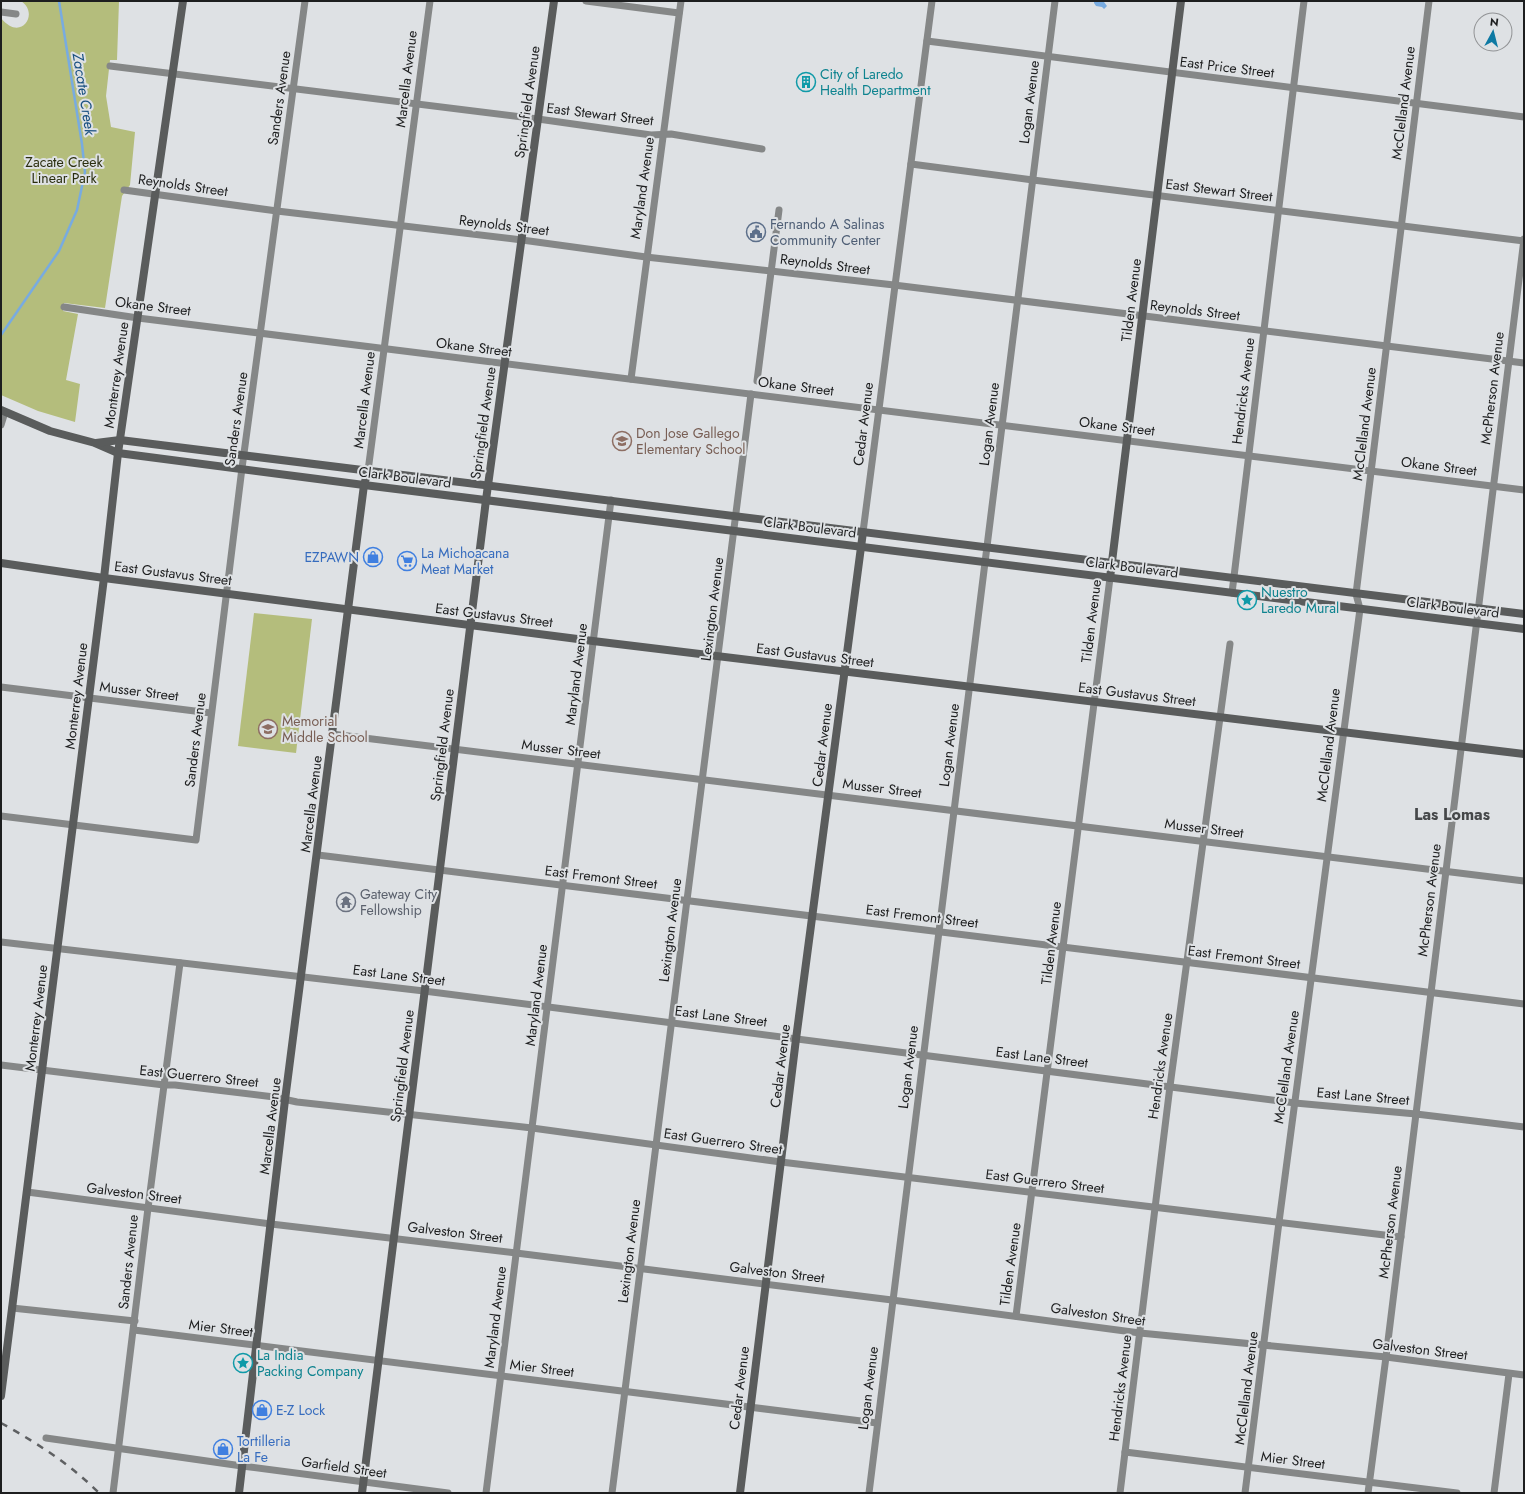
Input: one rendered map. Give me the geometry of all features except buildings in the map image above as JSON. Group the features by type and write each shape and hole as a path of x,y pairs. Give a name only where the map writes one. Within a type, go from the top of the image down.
{"street":[{"name":"Monterrey Avenue","path":"1,1396 43,1071 118,453 138,318 154,194 183,1"},
{"name":"Sanders Avenue","path":"73,825 196,840 242,468 305,1"},
{"name":"Marcella Avenue","path":"239,1493 347,609 364,485 368,471 430,1"},
{"name":"Springfield Avenue","path":"362,1493 486,500 554,1"},
{"path":"586,1 679,13"},
{"name":"Maryland Avenue","path":"631,379 662,134 681,1"},
{"name":"Cedar Avenue","path":"740,1493 796,1039 932,1"},
{"name":"Logan Avenue","path":"869,1493 1055,1"},
{"name":"Tilden Avenue","path":"1016,1316 1112,563 1180,1"},
{"name":"Hendricks Avenue","path":"1232,593 1304,1"},
{"name":"McClelland Avenue","path":"1245,1493 1279,1222 1360,609 1356,594 1429,1"},
{"path":"1,12 16,14"},
{"name":"East Price Street","path":"927,41 1524,117"},
{"name":"East Stewart Street","path":"110,66 538,119 651,135 671,134 762,149"},
{"name":"East Stewart Street","path":"911,164 1157,196 1524,240"},
{"name":"Reynolds Street","path":"124,190 277,211 522,240 646,257 894,285 1524,364"},
{"path":"757,381 779,210"},
{"name":"McPherson Avenue","path":"1368,1493 1401,1238 1445,871 1524,240"},
{"name":"Okane Street","path":"64,307 138,318 1524,490"},
{"name":"Lexington Avenue","path":"612,1493 655,1145 737,516 751,394"},
{"path":"1,425 3,411"},
{"name":"Clark Boulevard","path":"3,411 50,431 95,443 118,453 1524,629"},
{"name":"Clark Boulevard","path":"95,443 120,440 1524,614"},
{"name":"Maryland Avenue","path":"486,1493 611,500"},
{"name":"East Gustavus Street","path":"1,563 104,578 718,657 1524,754"},
{"name":"Hendricks Avenue","path":"1120,1493 1170,1086 1188,963 1230,644"},
{"name":"Musser Street","path":"1,687 211,713"},
{"name":"Musser Street","path":"332,734 1524,881"},
{"path":"1,816 73,825"},
{"name":"East Fremont Street","path":"318,855 1524,1004"},
{"name":"East Lane Street","path":"1,942 424,991 1295,1103 1416,1114 1524,1127"},
{"name":"Sanders Avenue","path":"114,1493 148,1208 180,963"},
{"name":"East Guerrero Street","path":"1,1065 183,1086 409,1116 532,1128 781,1162 1401,1238"},
{"name":"Galveston Street","path":"27,1192 271,1224 516,1252 1140,1333 1386,1357 1524,1375"},
{"path":"12,1308 135,1321"},
{"name":"Mier Street","path":"134,1330 877,1423"},
{"path":"1494,1493 1509,1374"},
{"name":"Garfield Street","path":"46,1438 448,1493"},
{"name":"Mier Street","path":"1125,1452 1457,1493"}],"green space":[{"name":"Zacate Creek Linear Park","path":"21,1 119,1 117,60 110,60 106,96 111,127 135,132 130,185 122,196 105,308 64,303 63,311 78,314 66,380 80,384 75,422 38,411 1,395 1,18 8,25 15,28 21,27 26,23 29,12"},
{"path":"254,613 312,619 296,753 238,746"}],"water":[{"path":"1094,1 1104,2 1107,6 1104,9 1096,6"}],"waterway":[{"name":"Zacate Creek","path":"1,335 59,251 77,210 85,172 82,144 59,1"}],"railway":[{"path":"1,1423 65,1463 99,1493"}],"place":[{"name":"City of Laredo Health Department","path":"806,82"},
{"name":"Fernando A Salinas Community Center","path":"756,232"},
{"name":"Don Jose Gallego Elementary School","path":"622,441"},
{"name":"EZPAWN","path":"373,557"},
{"name":"La Michoacana Meat Market","path":"407,561"},
{"name":"Nuestro Laredo Mural","path":"1247,600"},
{"name":"Memorial Middle School","path":"268,729"},
{"name":"Gateway City Fellowship","path":"346,902"},
{"name":"La India Packing Company","path":"243,1363"},
{"name":"E-Z Lock","path":"262,1410"},
{"name":"Tortilleria La Fe","path":"223,1449"}],"district":[{"name":"Las Lomas","path":"1452,814"}]}
